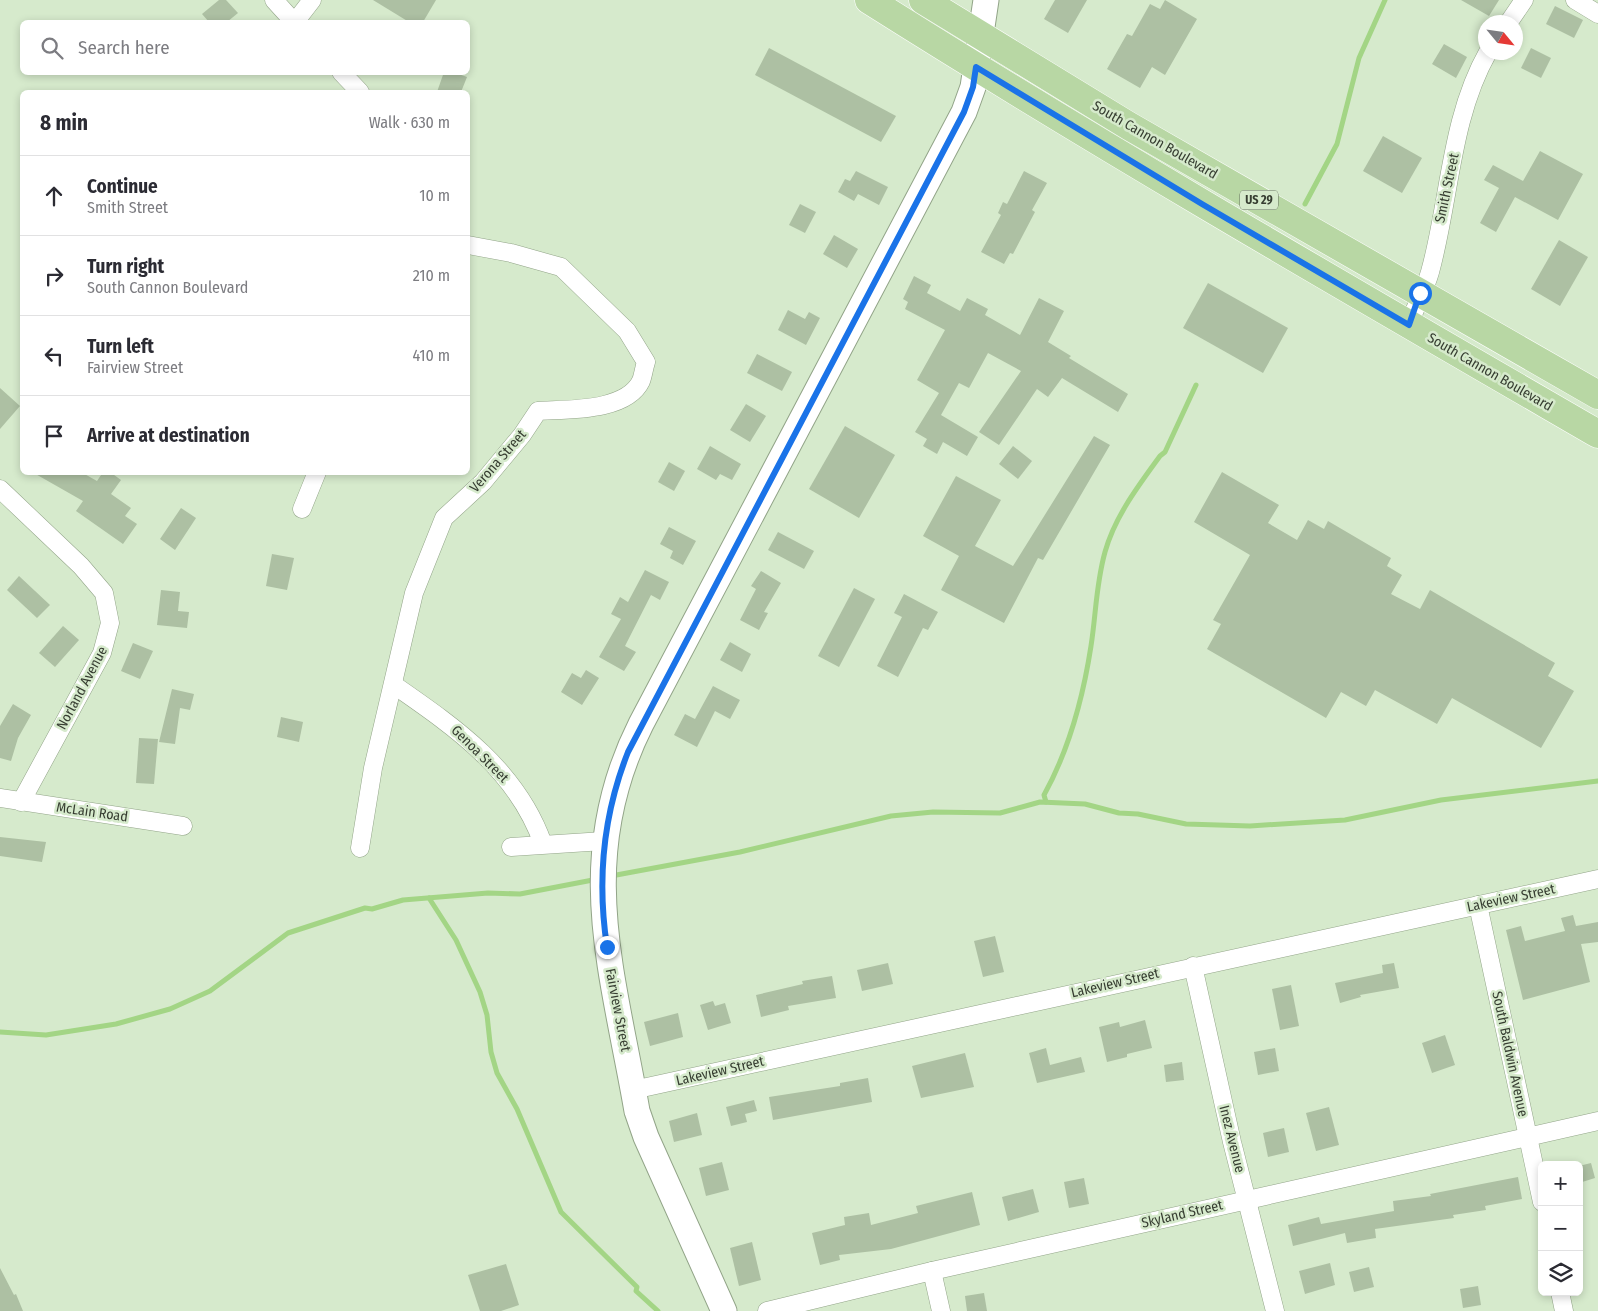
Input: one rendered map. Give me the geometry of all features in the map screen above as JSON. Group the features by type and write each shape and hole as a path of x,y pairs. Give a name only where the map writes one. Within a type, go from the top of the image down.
{"main road":[{"name":"South Cannon Boulevard","path":"869,0 1202,204 1598,434"},
{"name":"South Cannon Boulevard","path":"923,0 1129,126 1598,395"}],"street":[{"path":"274,0 293,20"},
{"path":"297,20 312,0"},
{"name":"Fairview Street","path":"724,1311 646,1137 637,1111 608,955 603,913 602,869 604,841 617,782 633,740 964,112 973,87 986,0"},
{"path":"1514,15 1524,0"},
{"path":"1575,0 1598,14"},
{"name":"Smith Street","path":"1409,325 1429,273 1462,118 1484,60"},
{"path":"345,75 358,90"},
{"name":"Verona Street","path":"360,848 372,768 394,685 414,593 444,518 483,482 522,435 538,411 603,406 626,398 641,382 646,362 627,331 561,268 511,253 470,245"},
{"path":"302,509 316,475"},
{"name":"Norland Avenue","path":"0,489 82,566 104,593 110,622 102,653 21,802"},
{"name":"Genoa Street","path":"394,685 456,728 495,766 522,801 543,844"},
{"name":"McLain Road","path":"0,798 183,826"},
{"path":"511,847 604,841"},
{"name":"Lakeview Street","path":"633,1090 1193,966 1598,879"},
{"name":"South Baldwin Avenue","path":"1478,905 1538,1183"},
{"name":"Inez Avenue","path":"1193,966 1232,1142 1274,1311"},
{"name":"Skyland Street","path":"767,1311 932,1270 1598,1121"},
{"path":"932,1270 941,1311"},
{"path":"1561,1296 1564,1311"}],"building":[{"path":"219,0 226,0 238,13 229,20 207,20 202,14"},
{"path":"373,0 436,0 424,20 406,20"},
{"path":"1055,0 1087,0 1068,33 1044,19"},
{"path":"1165,0 1197,19 1165,75 1152,67 1140,88 1107,69 1127,34 1132,36 1150,4 1160,9"},
{"path":"1461,0 1499,0 1490,15"},
{"path":"1555,6 1583,20 1574,38 1546,24"},
{"path":"1444,44 1467,57 1456,78 1432,64"},
{"path":"769,48 896,116 881,142 755,75"},
{"path":"1531,48 1551,58 1541,78 1521,68"},
{"path":"443,75 461,75 467,77 462,90 438,90"},
{"path":"1383,136 1422,158 1402,193 1363,171"},
{"path":"1540,151 1583,174 1558,220 1515,197 1496,232 1480,223 1499,188 1484,180 1493,165 1523,181"},
{"path":"856,171 888,187 879,205 858,194 854,201 838,192 845,179 850,181"},
{"path":"1024,171 1047,183 1032,210 1035,212 1013,254 1010,253 1004,264 981,252 1001,215 998,213 1003,202 1007,204"},
{"path":"800,204 816,212 805,233 789,225"},
{"path":"834,235 858,249 847,268 823,254"},
{"path":"1559,240 1588,257 1560,306 1531,289"},
{"path":"914,276 931,285 927,293 960,311 967,298 988,309 985,315 1020,335 1039,298 1064,311 1048,342 1071,356 1069,358 1128,394 1118,412 1062,378 1048,397 1037,389 999,445 979,432 1021,371 988,353 969,388 959,383 941,415 978,437 967,456 943,442 937,454 923,446 927,439 915,432 939,393 917,380 945,330 905,309 908,302 903,299"},
{"path":"1208,283 1288,328 1263,373 1183,328"},
{"path":"788,310 805,319 809,312 820,318 806,345 778,330"},
{"path":"757,354 792,372 782,391 747,373"},
{"path":"0,388 20,406 0,429"},
{"path":"746,404 766,416 750,442 730,430"},
{"path":"845,426 895,455 859,518 809,489"},
{"path":"1094,436 1110,445 1043,560 1038,558 1004,623 941,590 959,556 923,536 956,476 1001,500 975,546 1013,566"},
{"path":"710,446 741,464 732,480 720,474 716,480 697,469"},
{"path":"1013,446 1032,461 1018,479 999,464"},
{"path":"669,462 685,471 674,491 658,482"},
{"path":"1222,472 1279,505 1268,523 1297,540 1308,520 1324,529 1328,521 1391,558 1387,566 1402,575 1391,594 1420,609 1430,590 1555,663 1548,676 1574,691 1541,748 1452,698 1437,724 1375,690 1366,706 1341,692 1326,718 1207,649 1221,624 1213,620 1250,555 1194,522"},
{"path":"37,475 86,475 97,481 101,475 114,475 121,480 111,494 131,508 125,516 137,524 123,544 76,511 83,501"},
{"path":"181,508 196,518 175,550 160,539"},
{"path":"669,527 696,541 683,565 670,558 673,551 660,544"},
{"path":"778,532 814,551 804,569 768,550"},
{"path":"272,554 294,558 287,590 266,586"},
{"path":"645,570 669,582 660,600 651,595 625,646 636,652 624,671 599,657 621,619 611,614 620,597 628,602"},
{"path":"761,571 781,583 764,612 768,613 759,630 740,620 756,589 751,586"},
{"path":"19,576 50,605 37,618 7,590"},
{"path":"854,588 875,599 839,667 818,656"},
{"path":"161,590 180,592 178,611 189,612 187,628 157,625"},
{"path":"904,594 938,612 928,630 923,628 898,677 877,666 902,617 894,613"},
{"path":"63,626 79,640 55,667 39,653"},
{"path":"730,642 751,654 742,672 720,660"},
{"path":"133,643 153,651 140,679 121,671"},
{"path":"586,670 599,678 582,705 561,692 572,673 581,678"},
{"path":"713,686 740,700 730,719 715,711 697,747 674,735 685,714 695,719"},
{"path":"172,689 194,694 190,710 180,708 175,744 159,742"},
{"path":"13,704 31,715 18,738 11,761 0,758 0,726"},
{"path":"281,717 303,722 299,742 277,737"},
{"path":"139,738 158,739 154,784 136,783"},
{"path":"0,837 46,842 42,862 0,856"},
{"path":"1573,915 1576,926 1598,922 1598,942 1581,944 1590,982 1523,1000 1506,930 1521,926 1525,941 1565,931 1561,918"},
{"path":"995,936 1004,972 983,977 974,941"},
{"path":"888,963 893,984 862,991 857,970"},
{"path":"1394,963 1399,988 1360,995 1361,997 1340,1003 1335,983 1383,973 1382,965"},
{"path":"832,976 836,998 788,1006 789,1010 761,1017 756,995 803,984 802,981"},
{"path":"1291,985 1299,1026 1280,1030 1272,989"},
{"path":"713,1001 715,1006 725,1003 731,1023 708,1030 700,1005"},
{"path":"678,1013 683,1037 650,1046 644,1022"},
{"path":"1145,1020 1152,1048 1127,1054 1127,1057 1107,1062 1099,1027 1119,1022 1120,1027"},
{"path":"1445,1035 1455,1065 1432,1073 1422,1043"},
{"path":"1046,1048 1050,1065 1081,1057 1085,1072 1037,1083 1029,1053"},
{"path":"1275,1048 1279,1071 1258,1075 1254,1052"},
{"path":"965,1053 974,1087 921,1098 912,1066"},
{"path":"1182,1062 1184,1080 1166,1082 1164,1065"},
{"path":"868,1078 872,1102 773,1120 769,1097 840,1086 840,1083"},
{"path":"754,1100 757,1111 745,1114 747,1122 731,1126 726,1107"},
{"path":"1329,1107 1339,1145 1316,1151 1306,1113"},
{"path":"697,1113 702,1135 674,1142 669,1121"},
{"path":"1284,1128 1289,1152 1268,1157 1263,1133"},
{"path":"722,1162 729,1190 706,1196 699,1168"},
{"path":"1591,1163 1595,1178 1583,1182 1583,1165"},
{"path":"1518,1177 1522,1199 1485,1206 1486,1210 1453,1215 1454,1218 1375,1229 1376,1238 1347,1243 1345,1233 1293,1246 1288,1225 1319,1217 1321,1224 1394,1211 1393,1201 1431,1196 1430,1194"},
{"path":"1084,1178 1089,1204 1069,1208 1064,1182"},
{"path":"1033,1189 1039,1212 1008,1221 1002,1197"},
{"path":"972,1192 980,1225 891,1249 839,1255 840,1260 820,1265 812,1233 845,1225 844,1217 869,1213 871,1225 918,1213 916,1206"},
{"path":"752,1242 761,1280 739,1286 730,1248"},
{"path":"1330,1263 1335,1285 1305,1294 1299,1271"},
{"path":"506,1264 519,1305 501,1311 480,1311 468,1275"},
{"path":"1369,1267 1374,1287 1354,1292 1349,1272"},
{"path":"0,1268 14,1295 16,1294 23,1311 0,1311"},
{"path":"1478,1286 1481,1305 1463,1308 1460,1289"},
{"path":"984,1293 987,1311 967,1311 965,1296"}],"waterway":[{"path":"1305,204 1337,144 1359,58 1385,0"},
{"path":"1046,802 1044,795 1068,741 1084,685 1100,576 1109,539 1128,501 1160,456 1165,452 1196,385"},
{"path":"611,876 740,852 891,816 933,812 1000,813 1040,802 1085,804 1119,813 1138,814 1186,824 1250,826 1345,820 1441,800 1598,781"},
{"path":"0,1032 46,1035 116,1024 170,1009 210,991 288,933 365,908 372,909 403,900 488,893 520,894 598,879"},
{"path":"429,898 456,940 480,992 487,1015 491,1052 497,1073 517,1109 561,1212 637,1287 636,1291 658,1311"}],"route":[{"path":"607,947 604,934 602,893 605,833 617,782 633,740 964,112 973,87 976,67 1040,108 1409,325 1420,293"}]}
